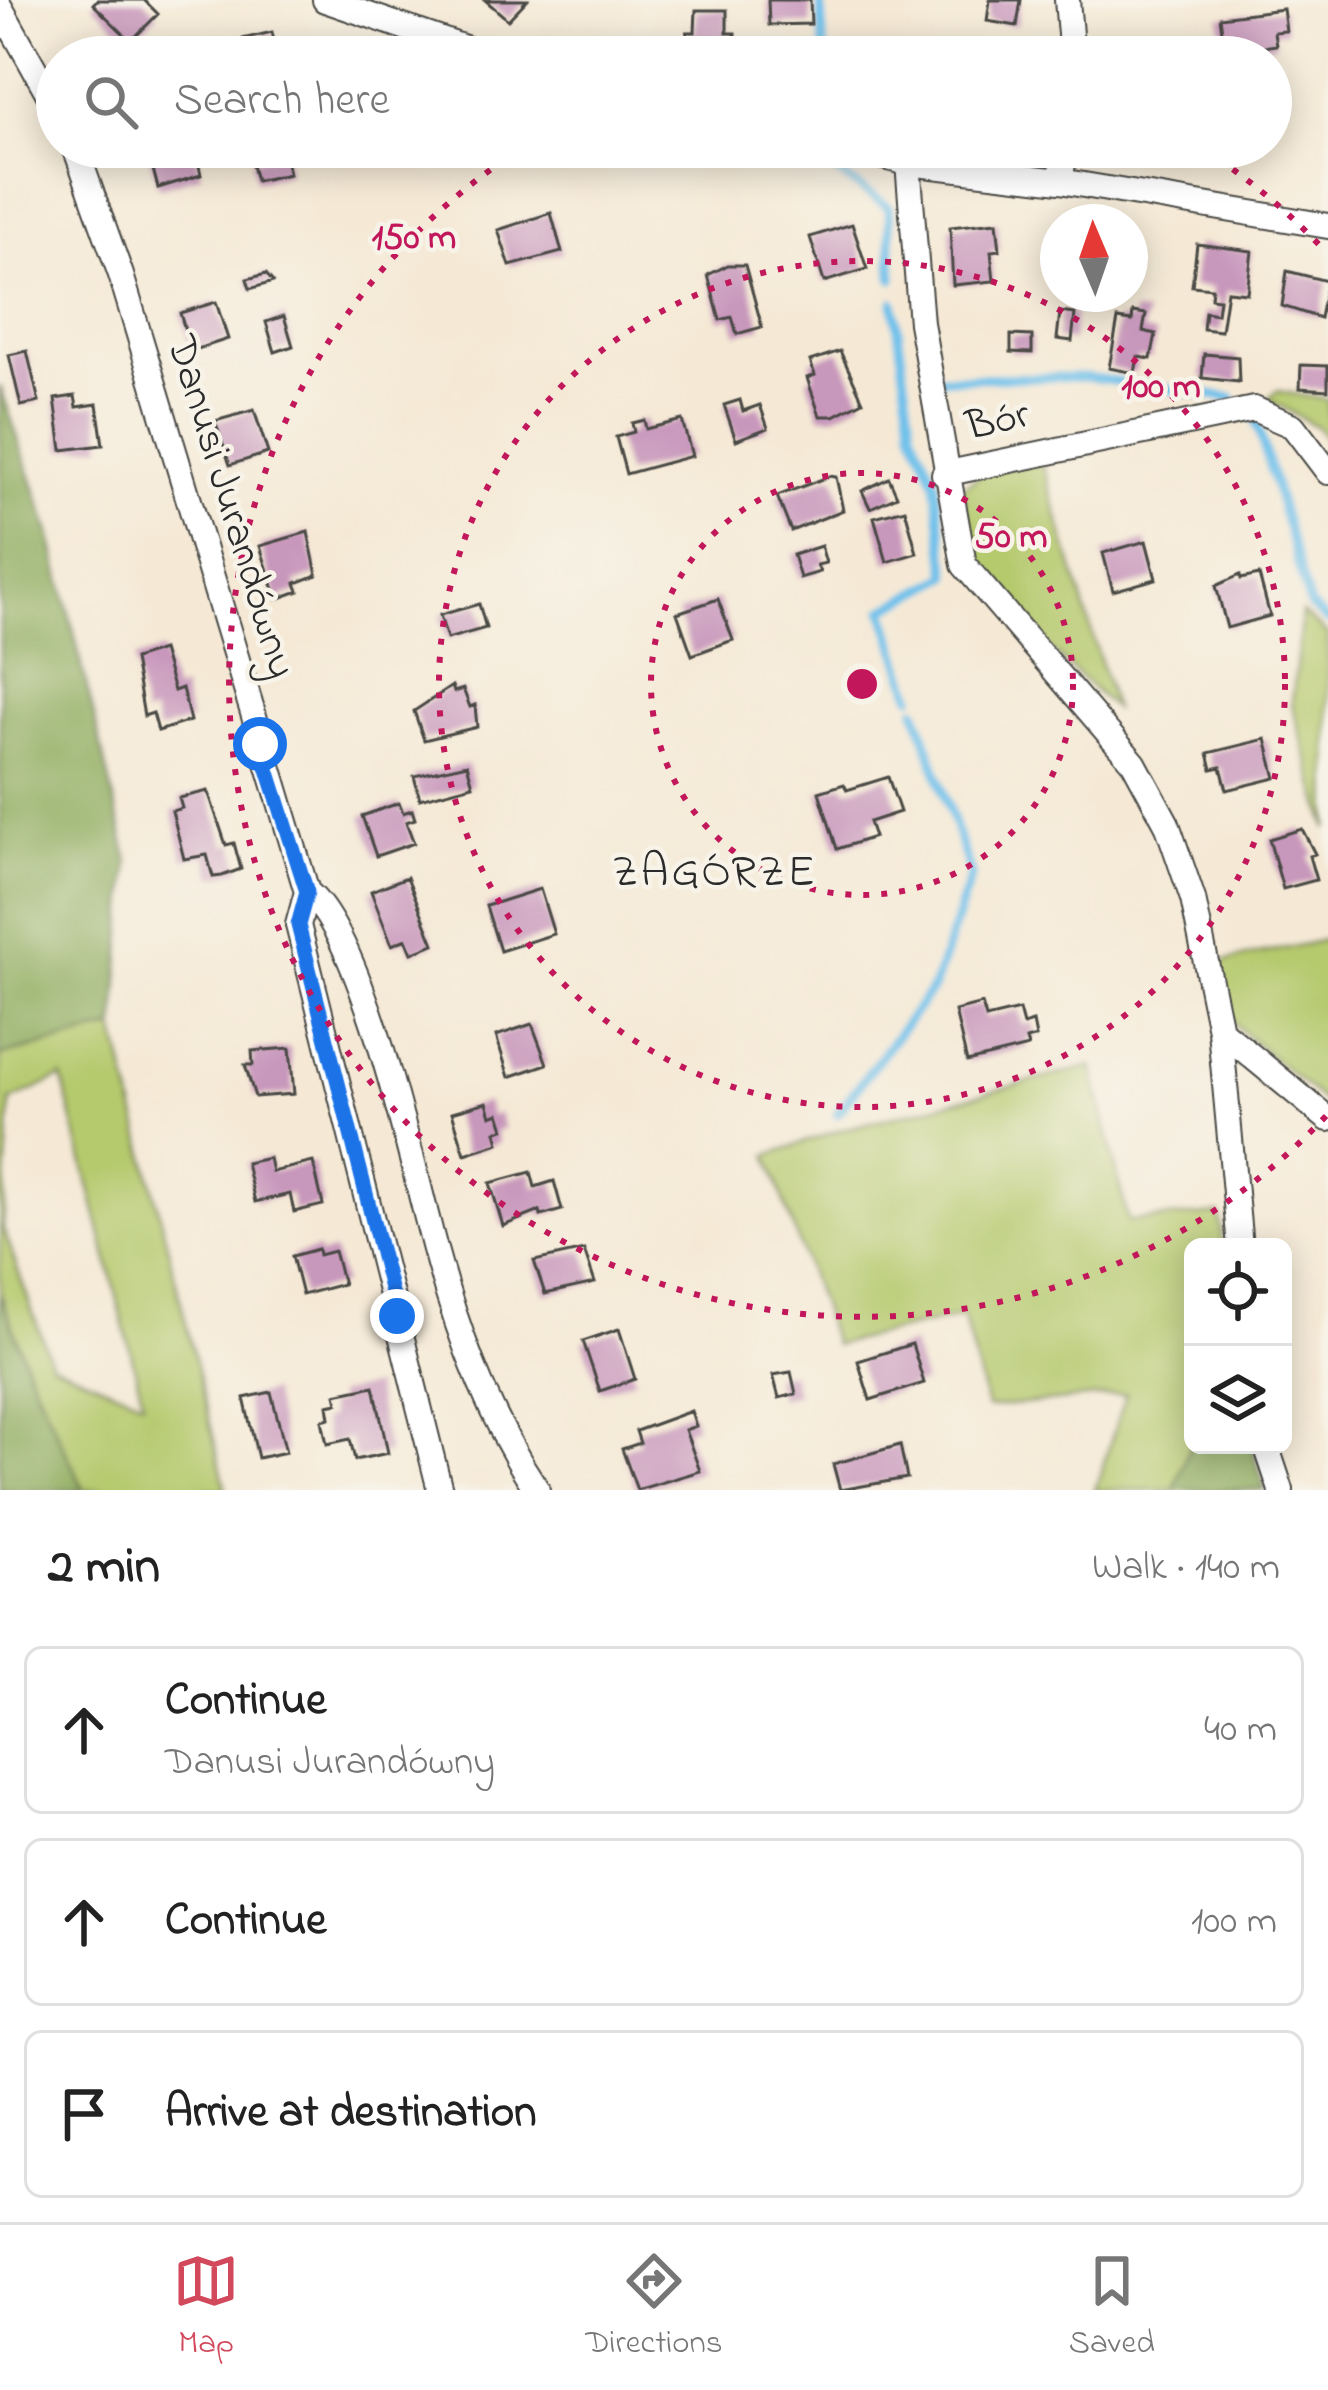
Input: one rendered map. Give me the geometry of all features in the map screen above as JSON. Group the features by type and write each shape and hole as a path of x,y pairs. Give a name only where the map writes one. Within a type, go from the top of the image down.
{"street":[{"path":"325,0 430,36"},
{"path":"1066,0 1070,36"},
{"path":"0,7 36,71"},
{"name":"Danusi Jurandówny","path":"83,168 121,274 307,892 322,904 361,990 457,1319 487,1396 537,1490"},
{"path":"908,168 921,323 944,474 964,565 1120,746 1167,824 1193,899 1220,1030 1239,1238"},
{"path":"950,168 1060,181 1328,226"},
{"path":"1060,181 1062,168"},
{"name":"Bór","path":"944,474 1255,409 1293,426 1328,472"},
{"path":"307,892 298,925 440,1490"},
{"path":"1220,1030 1328,1119"},
{"path":"1269,1454 1281,1490"}],"green space":[{"path":"0,386 49,529 129,862 115,1028 0,1056"},
{"path":"1277,391 1328,400 1328,443 1317,427 1268,399"},
{"path":"1042,462 1114,709 1007,608 972,546 962,487 986,471"},
{"path":"1302,613 1328,635 1328,829 1292,704"},
{"path":"1328,939 1328,1106 1237,1027 1223,1005 1218,963"},
{"path":"115,1028 226,1490 84,1490 31,1378 0,1293 0,1056","holes":["62,1077 143,1401 51,1363 3,1229 11,1101"]},
{"path":"1092,1066 1128,1221 1219,1214 1222,1238 1184,1238 1187,1454 1174,1490 1095,1490 1126,1394 987,1408 963,1316 834,1345 768,1155 840,1130"},
{"path":"0,1293 31,1378 84,1490 0,1490"},
{"path":"1187,1454 1255,1454 1265,1490 1174,1490"}],"building":[{"path":"97,0 144,0 158,14 136,36 126,36 93,4"},
{"path":"485,0 527,0 508,20"},
{"path":"768,0 810,0 811,24 769,25"},
{"path":"990,0 1021,0 1017,26 987,21"},
{"path":"1283,9 1286,31 1274,32 1275,36 1223,36 1220,17"},
{"path":"696,10 727,10 727,33 735,36 687,36 695,32"},
{"path":"153,168 200,168 201,175 158,188"},
{"path":"253,168 288,168 289,174 256,181"},
{"path":"551,213 562,252 510,266 498,230"},
{"path":"997,222 1000,250 991,251 994,281 953,285 950,227"},
{"path":"852,224 867,269 824,282 810,237"},
{"path":"1197,244 1252,251 1247,293 1227,291 1221,331 1203,329 1205,312 1217,314 1219,299 1211,298 1212,288 1192,286"},
{"path":"728,265 745,265 762,327 737,334 732,317 720,320 708,275"},
{"path":"1287,271 1327,281 1320,318 1282,306"},
{"path":"266,274 273,282 250,289 247,279"},
{"path":"216,302 228,339 191,351 180,313"},
{"path":"1060,312 1075,314 1072,341 1057,339"},
{"path":"1133,312 1146,314 1143,331 1156,334 1151,359 1138,357 1135,373 1109,368 1118,319 1132,321"},
{"path":"284,316 293,346 275,352 266,322"},
{"path":"1011,335 1032,336 1032,353 1011,352"},
{"path":"27,351 39,402 21,406 9,355"},
{"path":"840,351 863,401 834,416 820,416 807,378 815,375 810,361"},
{"path":"1204,354 1238,357 1239,382 1202,378"},
{"path":"1301,365 1328,366 1328,390 1300,388"},
{"path":"75,396 77,407 97,404 103,445 62,450 55,399"},
{"path":"740,400 743,411 760,405 768,428 736,440 724,405"},
{"path":"254,410 268,453 230,465 215,421"},
{"path":"644,420 646,429 682,420 692,456 626,474 616,437 634,432 632,423"},
{"path":"836,477 843,510 791,531 777,496"},
{"path":"889,478 897,496 870,508 862,491"},
{"path":"905,509 917,553 887,562 874,517"},
{"path":"308,532 317,575 296,583 299,591 277,599 260,546"},
{"path":"1146,541 1156,579 1113,591 1103,553"},
{"path":"821,546 826,563 817,565 820,572 800,578 793,555"},
{"path":"1240,575 1241,579 1259,575 1270,616 1227,628 1216,586"},
{"path":"718,599 733,640 692,655 677,613"},
{"path":"479,604 486,628 447,639 440,615"},
{"path":"162,650 174,691 182,688 190,721 158,731 153,713 144,716 134,659"},
{"path":"452,686 454,692 463,689 470,707 475,705 477,727 424,740 414,711"},
{"path":"1266,739 1276,778 1227,790 1221,767 1212,769 1208,753"},
{"path":"467,764 473,785 420,799 414,776"},
{"path":"888,777 900,812 869,822 874,837 837,849 819,792 844,784 847,790"},
{"path":"208,791 226,845 234,843 241,869 213,877 207,855 184,859 172,811 182,808 179,798"},
{"path":"399,803 403,813 412,810 415,819 406,822 414,843 376,856 362,816"},
{"path":"1302,829 1315,854 1309,856 1316,880 1283,889 1269,839"},
{"path":"407,877 434,944 412,953 406,939 392,945 371,891"},
{"path":"540,889 554,934 500,951 486,906"},
{"path":"982,1004 986,1018 1019,1010 1023,1025 1033,1022 1036,1037 1026,1040 1028,1047 967,1062 955,1011"},
{"path":"532,1024 547,1064 509,1077 496,1036"},
{"path":"290,1048 294,1094 255,1097 245,1065 253,1065 252,1051"},
{"path":"487,1102 491,1116 499,1113 504,1129 496,1131 499,1143 465,1154 452,1112"},
{"path":"269,1158 272,1172 313,1162 323,1205 294,1212 290,1194 255,1202 246,1163"},
{"path":"531,1172 535,1187 554,1181 562,1210 541,1216 540,1211 503,1226 490,1183"},
{"path":"318,1249 319,1255 334,1251 343,1284 302,1295 292,1256"},
{"path":"584,1250 595,1283 545,1294 534,1261"},
{"path":"619,1329 635,1379 600,1391 583,1341"},
{"path":"912,1344 924,1383 870,1400 858,1361"},
{"path":"791,1372 796,1394 779,1398 773,1375"},
{"path":"374,1386 388,1453 355,1460 350,1439 327,1444 322,1420 330,1418 328,1405 338,1403 336,1394"},
{"path":"271,1392 286,1452 258,1458 244,1398"},
{"path":"691,1411 696,1426 685,1430 700,1471 637,1490 622,1449 640,1443 636,1431"},
{"path":"900,1445 907,1478 840,1490 833,1464"}],"waterway":[{"path":"821,0 823,36"},
{"path":"833,168 889,207 893,279"},
{"path":"894,302 912,429 935,481 948,576 884,610 912,696"},
{"path":"940,378 1085,377 1232,398"},
{"path":"1255,418 1310,606 1328,621"},
{"path":"837,1114 934,986 971,875 916,709"}],"district":[{"name":"ZAGÓRZE","path":"715,874"}],"route":[{"path":"260,744 307,892 298,925 397,1316"}]}
